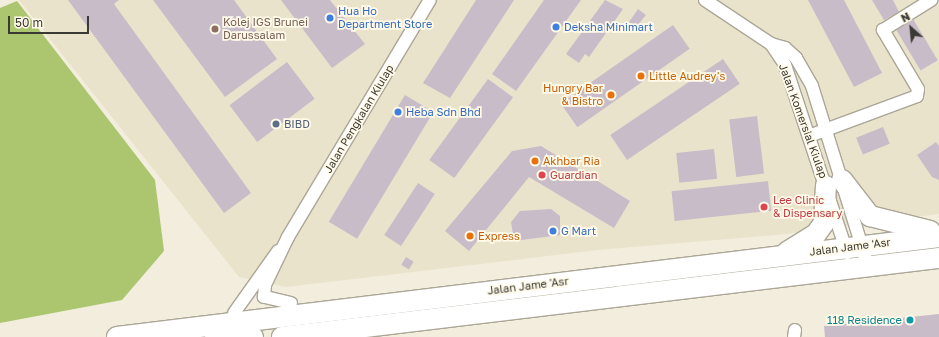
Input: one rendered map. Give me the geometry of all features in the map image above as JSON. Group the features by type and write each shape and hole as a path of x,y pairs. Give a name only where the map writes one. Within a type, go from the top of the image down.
{"main road":[{"path":"782,255 816,234 824,223 834,183 870,216 939,233"},
{"name":"Jalan Jame 'Asr","path":"117,337 171,334 664,269 939,236"},
{"name":"Jalan Jame 'Asr","path":"282,337 939,258"},
{"path":"171,334 189,319 291,303 526,275 664,269"},
{"path":"212,337 253,337"}],"street":[{"name":"Jalan Pengkalan Kiulap","path":"288,237 430,0"},
{"name":"Jalan Komersial Kiulap","path":"705,0 771,44 785,48 803,68 827,130 834,183 860,267"},
{"path":"809,136 917,96 918,89 883,30 931,0"},
{"name":"Jalan Komersial Kiulap","path":"771,44 789,76 809,136 834,183 854,247"},
{"path":"288,237 263,292 270,300 291,303"},
{"path":"234,313 260,272 288,237"}],"shaded area":[{"path":"19,0 939,0 939,214 777,235 598,250 286,287 239,277"}],"green space":[{"path":"17,1 155,180 164,251 122,300 0,323 0,8"}],"building":[{"path":"68,0 119,0 114,4 251,193 224,213"},
{"name":"Kolej IGS Brunei Darussalam","path":"153,0 234,0 277,59 225,97"},
{"path":"281,0 330,0 365,44 332,68"},
{"path":"476,0 514,0 450,98 423,83"},
{"path":"544,0 581,0 516,91 492,74"},
{"path":"605,0 623,9 589,57 585,54 579,63 566,54"},
{"path":"808,0 844,0 882,73 854,87"},
{"path":"872,0 893,0 899,12 884,20"},
{"path":"638,9 646,15 636,27 629,22"},
{"path":"913,19 938,60 921,70 896,29"},
{"path":"673,25 690,49 577,127 561,104"},
{"path":"723,59 740,84 627,160 610,135"},
{"path":"287,62 315,99 257,142 229,105"},
{"path":"488,79 513,97 454,178 429,160"},
{"path":"405,95 433,112 357,239 329,222"},
{"path":"757,116 764,174 736,177 729,119"},
{"path":"883,127 890,144 863,155 856,138"},
{"path":"936,142 939,146 939,180 932,177 917,155"},
{"path":"541,146 630,201 614,228 529,177 469,251 445,231 512,151"},
{"path":"714,149 717,179 679,183 676,153"},
{"path":"768,181 771,211 675,221 672,191"},
{"path":"418,183 435,194 401,246 384,235"},
{"path":"551,209 560,216 560,235 514,241 511,222 520,211"},
{"path":"406,257 414,262 409,269 401,265"},
{"name":"118 Residence","path":"939,314 939,337 825,337 824,326"}],"place":[{"name":"Hua Ho Department Store","path":"330,18"},
{"name":"Deksha Minimart","path":"556,27"},
{"name":"Kolej IGS Brunei Darussalam","path":"215,29"},
{"name":"Little Audrey's","path":"641,76"},
{"name":"Hungry Bar & Bistro","path":"611,95"},
{"name":"Heba Sdn Bhd","path":"398,112"},
{"name":"BIBD","path":"276,124"},
{"name":"Akhbar Ria","path":"535,161"},
{"name":"Guardian","path":"542,175"},
{"name":"Lee Clinic & Dispensary","path":"764,207"},
{"name":"G Mart","path":"553,231"},
{"name":"Express","path":"470,236"},
{"name":"118 Residence","path":"910,320"}]}
